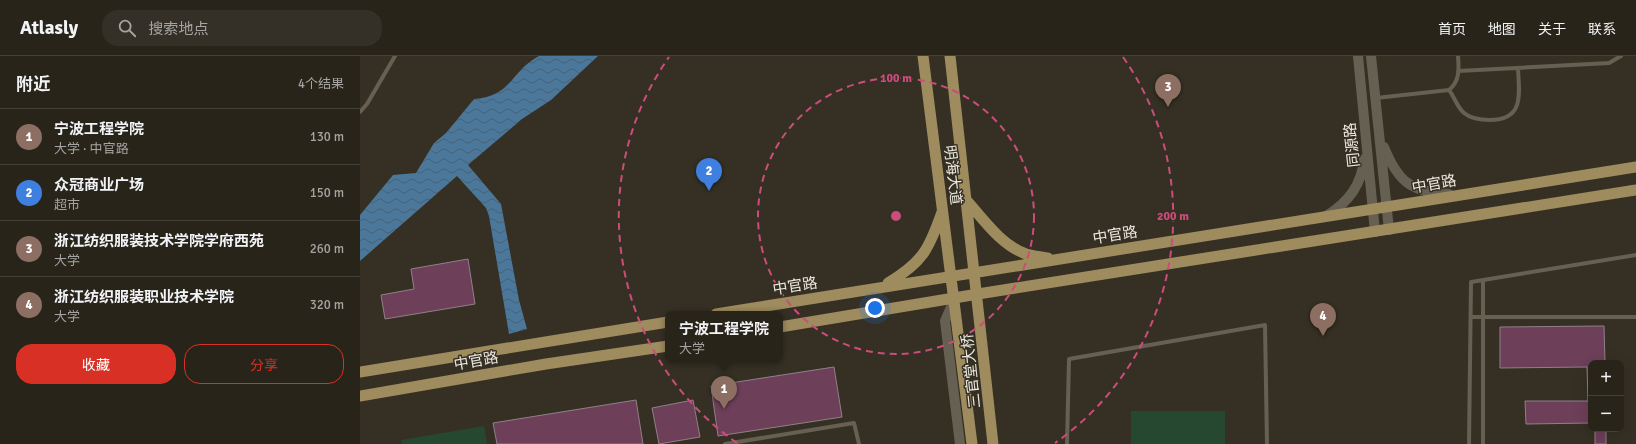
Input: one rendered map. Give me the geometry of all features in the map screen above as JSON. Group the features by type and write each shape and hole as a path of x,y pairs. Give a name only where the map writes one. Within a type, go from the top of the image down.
{"main road":[{"name":"明海大道","path":"923,56 943,209 950,276 955,298"},
{"name":"明海大道","path":"950,56 974,273 978,294"},
{"name":"中官路","path":"734,311 1387,208 1636,167"},
{"path":"783,327 978,294 1636,190"},
{"path":"967,201 994,232 1005,242 1025,254 1056,260"},
{"path":"882,287 907,272 919,260 932,240 943,209"},
{"name":"三官堂大桥","path":"978,294 993,444"},
{"name":"三官堂大桥","path":"955,298 972,444"},
{"name":"中官路","path":"361,372 665,322"},
{"name":"中官路","path":"360,396 546,364 665,346"}],"street":[{"name":"同源路","path":"1358,56 1375,232"},
{"name":"同源路","path":"1371,56 1389,230"},
{"path":"1380,137 1398,174 1407,183 1421,191 1461,195"},
{"path":"1323,218 1346,202 1356,188 1363,170 1366,139"},
{"path":"955,298 945,321 960,444"}],"lane":[{"path":"360,112 367,104 395,56"},
{"path":"1375,98 1449,90 1456,84 1458,56"},
{"path":"1458,72 1609,63 1621,56"},
{"path":"1449,90 1458,108 1465,115 1480,120 1496,120 1509,116 1516,110 1519,99 1518,68"},
{"path":"1469,444 1471,282 1636,256"},
{"path":"1483,280 1483,444"},
{"path":"1471,317 1636,317"},
{"path":"1067,444 1069,358 1265,325 1267,444"},
{"path":"725,444 854,423 858,444"}],"green space":[{"path":"1131,411 1225,411 1225,444 1131,444"},
{"path":"484,426 487,444 402,444 401,440"}],"water":[{"path":"539,56 598,56 551,100 522,119 468,165 501,204 519,300 527,329 509,334 489,216 486,208 457,176 360,261 360,215 393,175 416,173 434,143 446,133 474,99 487,97 497,93 504,88 529,62"}],"building":[{"path":"468,259 475,304 385,319 381,295 414,289 411,269"},
{"path":"1604,326 1605,360 1588,360 1588,401 1587,367 1500,368 1500,327"},
{"path":"834,367 842,417 718,436 711,386"},
{"path":"636,400 643,444 497,444 493,423"},
{"path":"693,400 700,437 659,444 652,408"},
{"path":"1525,401 1588,401 1588,423 1526,424"},
{"path":"1595,432 1606,432 1606,444 1595,444"}],"place":[{"name":"浙江纺织服装技术学院学府西苑","path":"1168,107"},
{"name":"众冠商业广场","path":"709,191"},
{"name":"浙江纺织服装职业技术学院","path":"1323,336"},
{"name":"宁波工程学院","path":"724,409"}]}
